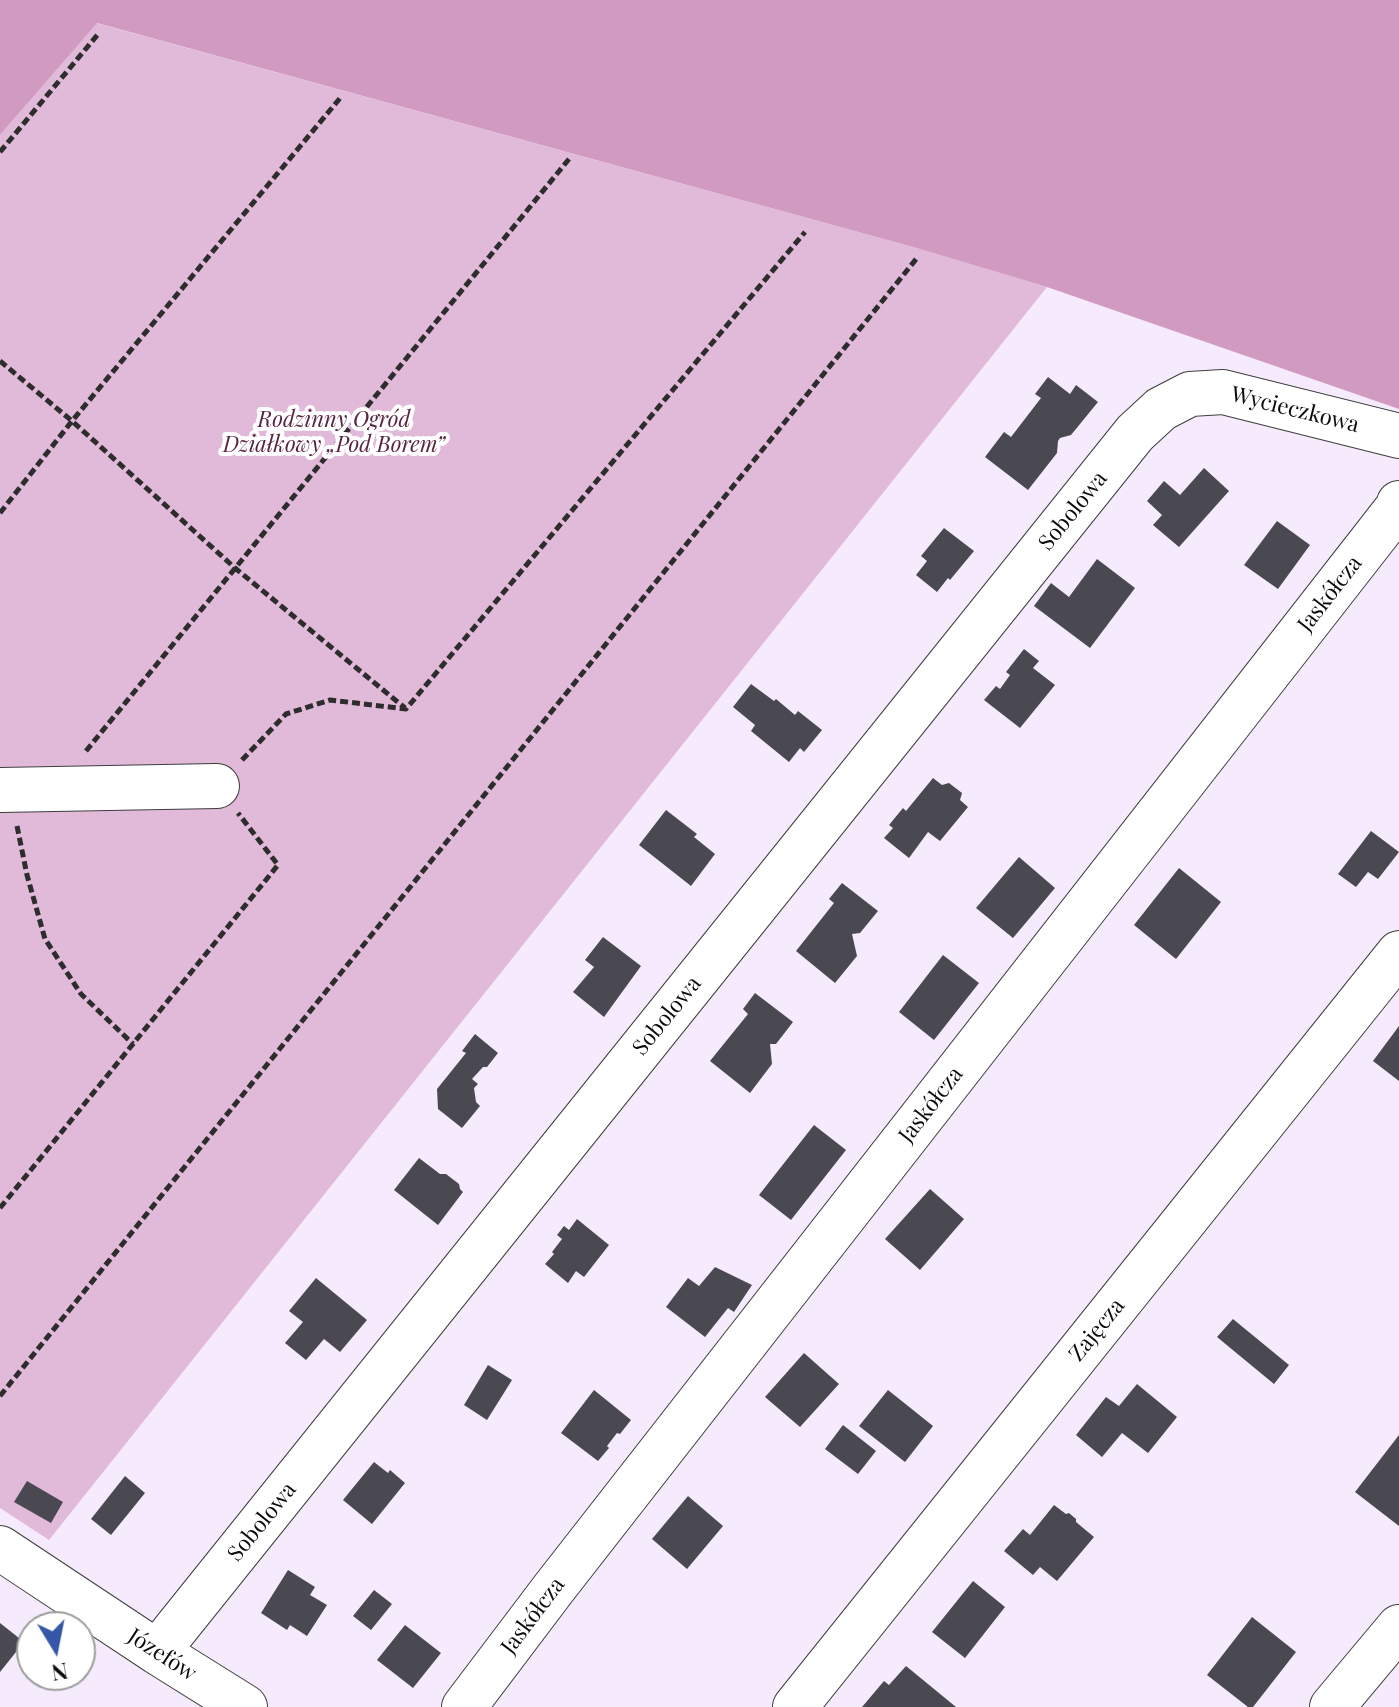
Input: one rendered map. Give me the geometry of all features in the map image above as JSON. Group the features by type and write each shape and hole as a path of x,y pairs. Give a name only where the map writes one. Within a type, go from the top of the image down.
{"street":[{"name":"Wycieczkowa","path":"1190,394 1223,392 1399,436"},
{"name":"Sobolowa","path":"157,1652 1135,433 1161,409 1190,394"},
{"name":"Jaskółcza","path":"464,1707 1399,503"},
{"path":"5,790 217,786"},
{"name":"Zajęcza","path":"795,1707 1399,953"},
{"name":"Józefów","path":"0,1548 245,1707"},
{"path":"1332,1707 1399,1627"}],"path":[{"path":"0,152 99,33"},
{"path":"0,513 72,421 341,97"},
{"path":"55,789 569,159"},
{"path":"406,709 805,232"},
{"path":"0,1396 917,258"},
{"path":"0,361 72,421 235,568 406,709"},
{"path":"0,1208 278,865 217,786 286,714 330,700 406,709"},
{"path":"5,790 45,939 81,994 133,1044"}],"green space":[{"name":"Rodzinny Ogród Działkowy „Pod Borem”","path":"96,23 913,247 1047,287 49,1540 0,1508 0,135"}],"shaded area":[{"path":"0,0 1399,0 1399,409 1047,287 913,247 97,23 0,135"}],"building":[{"path":"1048,377 1070,394 1076,385 1098,402 1071,435 1060,438 1057,453 1028,490 985,457 1004,432 1011,437 1041,398 1035,394"},
{"path":"1204,468 1229,491 1179,547 1153,525 1162,515 1147,501 1164,481 1180,495"},
{"path":"1277,521 1310,545 1278,589 1244,565"},
{"path":"944,528 974,551 937,592 916,575 927,561 921,556"},
{"path":"1097,559 1135,588 1090,648 1034,606 1051,583 1069,597"},
{"path":"1024,649 1039,661 1033,668 1055,685 1020,728 984,700 996,686 1000,689 1010,675 1006,672"},
{"path":"751,684 795,715 798,711 822,730 804,752 800,748 789,762 751,731 755,725 733,707"},
{"path":"933,778 942,785 949,783 962,793 960,800 968,807 940,841 928,832 909,858 884,838 893,828 889,825 903,808 906,811"},
{"path":"666,810 697,834 694,837 715,854 691,886 639,845"},
{"path":"1371,831 1399,852 1378,879 1368,872 1356,887 1338,874"},
{"path":"1019,857 1055,888 1013,938 976,908"},
{"path":"1179,868 1221,902 1176,959 1134,925"},
{"path":"842,883 878,911 860,933 852,934 857,956 835,983 796,951 834,903 829,899"},
{"path":"603,937 641,966 604,1017 573,992 594,967 585,960"},
{"path":"943,955 979,983 934,1040 899,1012"},
{"path":"755,993 793,1022 776,1044 770,1044 772,1064 750,1093 710,1061 748,1014 743,1009"},
{"path":"1399,1026 1399,1081 1373,1061"},
{"path":"475,1034 498,1053 472,1079 478,1084 474,1088 476,1102 480,1106 462,1128 438,1109 437,1089 466,1053 462,1051"},
{"path":"814,1125 846,1150 791,1220 759,1195"},
{"path":"419,1158 459,1184 463,1192 438,1225 394,1190"},
{"path":"930,1189 964,1219 920,1270 885,1239"},
{"path":"577,1219 609,1245 584,1277 576,1271 568,1283 545,1264 562,1239 557,1235 564,1226 569,1230"},
{"path":"715,1267 752,1285 734,1312 728,1308 705,1337 666,1307 688,1278 699,1286"},
{"path":"316,1278 367,1320 340,1352 324,1339 306,1360 285,1343 303,1322 289,1311"},
{"path":"1233,1319 1289,1365 1274,1384 1217,1337"},
{"path":"804,1353 839,1384 800,1427 765,1397"},
{"path":"488,1365 512,1380 487,1420 464,1405"},
{"path":"1137,1384 1177,1417 1148,1453 1122,1433 1102,1457 1076,1435 1106,1397 1119,1406"},
{"path":"594,1390 631,1420 620,1434 617,1433 598,1461 561,1433"},
{"path":"888,1390 933,1426 905,1462 859,1426"},
{"path":"843,1425 876,1451 858,1474 825,1449"},
{"path":"1399,1435 1399,1526 1355,1492"},
{"path":"374,1462 405,1483 372,1524 343,1500"},
{"path":"125,1476 145,1493 111,1535 91,1519"},
{"path":"27,1481 63,1502 51,1523 14,1502"},
{"path":"688,1496 723,1526 687,1569 652,1539"},
{"path":"1054,1505 1069,1513 1094,1537 1057,1581 1040,1567 1033,1575 1004,1551 1023,1529 1030,1535"},
{"path":"288,1570 315,1587 310,1595 327,1605 307,1636 290,1625 287,1630 261,1613"},
{"path":"973,1581 1005,1607 965,1658 932,1632"},
{"path":"374,1590 392,1604 371,1630 353,1616"},
{"path":"1252,1617 1296,1652 1253,1707 1248,1707 1207,1675"},
{"path":"0,1623 16,1636 16,1652 0,1672"},
{"path":"405,1625 441,1653 413,1688 377,1660"},
{"path":"906,1666 956,1707 862,1707 884,1681 889,1685"}]}
